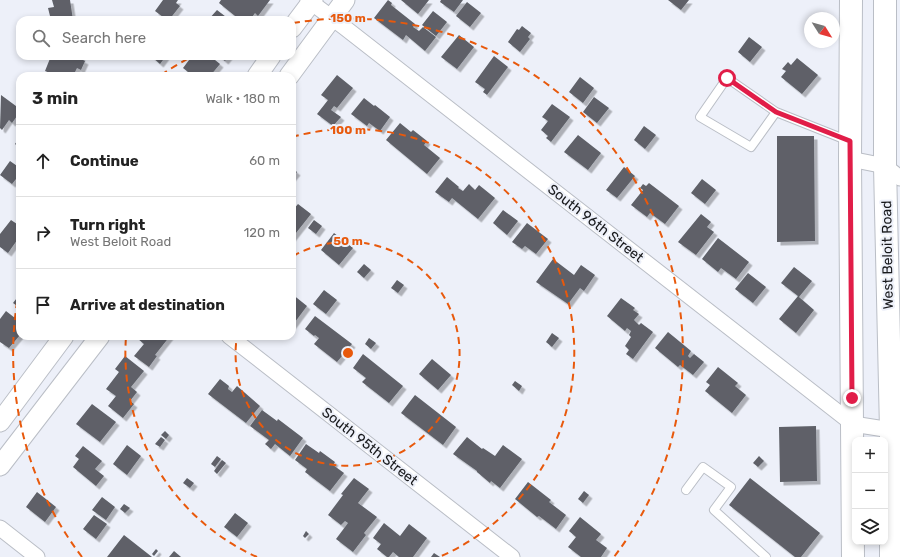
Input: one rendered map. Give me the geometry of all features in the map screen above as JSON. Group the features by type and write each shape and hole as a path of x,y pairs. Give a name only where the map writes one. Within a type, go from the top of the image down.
{"main road":[{"path":"851,0 850,150 853,557"},
{"name":"West Beloit Road","path":"885,0 892,172 891,430 896,524 891,557"}],"street":[{"path":"293,72 345,0"},
{"path":"296,22 311,1"},
{"name":"South 96th Street","path":"311,1 852,424 891,430"},
{"path":"850,150 892,172"},
{"path":"0,422 61,340"},
{"path":"0,466 97,340"},
{"name":"South 95th Street","path":"234,340 512,557"},
{"path":"0,528 37,557"}],"lane":[{"path":"776,112 751,147 700,117 727,78 776,112 850,150"},
{"path":"686,490 703,467 731,487 714,510 766,557"}],"building":[{"path":"52,0 70,0 72,16 50,16 48,8 54,7"},
{"path":"163,0 178,0 176,3 180,6 172,16 162,16 155,11"},
{"path":"221,0 270,0 258,16 255,13 253,16 235,16 219,3"},
{"path":"388,0 392,3 391,5 415,24 413,27 419,31 423,27 436,37 425,51 406,35 403,40 374,18"},
{"path":"401,0 429,0 418,14"},
{"path":"441,0 463,0 454,12 440,2"},
{"path":"668,0 689,0 681,10"},
{"path":"467,2 481,13 470,27 456,16"},
{"path":"217,10 225,16 212,16"},
{"path":"433,11 447,22 436,36 422,25"},
{"path":"522,26 531,33 528,37 530,39 520,52 508,42 517,29 519,30"},
{"path":"459,35 474,47 457,69 441,57"},
{"path":"749,37 762,47 750,62 738,52"},
{"path":"494,56 508,67 487,95 483,92 485,89 475,82"},
{"path":"797,58 818,75 802,94 781,77 786,71 782,69 788,62 791,65"},
{"path":"49,60 85,61 81,70 77,68 75,72 45,71"},
{"path":"156,60 163,60 160,64"},
{"path":"189,60 215,60 220,64 213,72 188,72 183,68"},
{"path":"337,75 353,88 337,108 334,106 331,110 341,117 333,126 317,114 328,100 321,95"},
{"path":"580,77 594,88 583,103 569,92"},
{"path":"1,95 16,106 16,118 12,123 9,120 2,130 0,128"},
{"path":"594,97 609,108 597,123 583,112"},
{"path":"364,98 390,117 380,131 369,123 367,126 351,114"},
{"path":"552,104 570,117 551,142 546,138 548,136 541,130 548,121 542,117"},
{"path":"400,123 411,132 413,130 427,141 424,145 440,158 427,174 386,140"},
{"path":"644,126 656,135 645,149 634,140"},
{"path":"578,135 601,153 588,170 564,152"},
{"path":"777,136 814,136 815,241 777,242"},
{"path":"10,161 16,165 16,179 12,184 0,175"},
{"path":"624,167 635,176 617,198 606,190"},
{"path":"447,177 463,191 469,184 475,190 479,185 495,198 478,219 452,198 449,202 435,192"},
{"path":"702,179 716,190 705,204 691,193"},
{"path":"649,183 679,206 665,224 650,213 647,217 631,205 643,190 640,188 643,184 646,186"},
{"path":"298,204 311,214 296,233 296,206"},
{"path":"503,210 518,221 507,235 493,223"},
{"path":"701,214 711,222 707,227 714,232 696,255 678,242"},
{"path":"11,220 16,223 16,242 8,253 0,247 0,234"},
{"path":"314,220 322,226 316,234 308,228"},
{"path":"527,223 548,239 536,254 525,246 522,249 512,242"},
{"path":"334,233 353,248 339,265 321,250"},
{"path":"718,238 749,262 736,279 721,268 718,272 702,259"},
{"path":"553,259 574,275 581,265 595,275 584,291 580,288 568,304 536,282"},
{"path":"364,264 371,270 364,278 357,272"},
{"path":"794,267 812,281 799,297 814,310 796,333 779,319 798,296 781,283"},
{"path":"748,273 766,287 753,303 735,289"},
{"path":"397,280 404,285 398,293 391,288"},
{"path":"324,290 337,300 326,314 313,304"},
{"path":"296,297 307,306 296,321"},
{"path":"621,298 635,308 633,310 639,314 634,320 639,325 641,323 653,332 633,359 626,354 629,350 625,346 631,337 629,335 631,331 627,328 625,331 607,316"},
{"path":"6,311 16,319 16,340 9,348 0,342 0,319"},
{"path":"315,316 352,344 337,362 314,344 319,338 305,329"},
{"path":"668,332 691,351 688,356 690,358 694,354 704,362 693,375 680,365 678,367 655,348"},
{"path":"552,333 559,338 552,347 546,342"},
{"path":"369,338 376,343 371,349 365,344"},
{"path":"139,340 167,340 155,355 157,356 149,367 134,356 144,344"},
{"path":"363,354 403,386 389,403 362,382 366,378 353,368"},
{"path":"125,356 144,371 131,387 137,392 130,401 134,404 123,418 108,406 116,396 106,389 119,372 115,369"},
{"path":"432,359 451,375 438,390 419,374"},
{"path":"718,367 738,383 735,386 746,395 732,413 705,391 710,385 706,382"},
{"path":"220,379 229,386 228,389 232,392 237,386 260,406 246,423 208,394"},
{"path":"515,381 522,386 519,391 512,385"},
{"path":"415,395 456,427 443,445 401,413"},
{"path":"92,404 116,422 100,442 76,424"},
{"path":"262,410 277,421 278,419 303,438 290,456 275,444 271,449 265,444 269,440 250,426"},
{"path":"816,426 817,481 780,482 779,427"},
{"path":"165,431 169,435 166,439 161,435"},
{"path":"161,437 165,440 160,447 155,444"},
{"path":"467,437 482,449 483,448 495,456 503,445 522,459 500,488 491,481 490,483 477,471 453,454"},
{"path":"306,444 319,453 320,451 335,462 333,465 344,473 330,491 305,472 307,469 295,460"},
{"path":"127,445 141,456 127,475 113,464"},
{"path":"83,446 102,461 95,469 104,476 96,486 73,467 79,459 75,456"},
{"path":"217,456 221,459 215,467 211,464"},
{"path":"759,456 764,461 758,467 753,463"},
{"path":"222,460 226,463 217,474 214,471"},
{"path":"187,478 194,483 190,488 183,483"},
{"path":"354,478 369,489 358,503 377,517 364,533 366,535 353,552 336,539 348,523 345,521 341,525 328,515 343,495 341,494"},
{"path":"750,478 820,533 801,557 795,557 729,505"},
{"path":"528,482 551,500 549,502 566,515 556,529 539,516 537,517 515,499"},
{"path":"584,491 589,495 583,503 578,499"},
{"path":"37,492 56,507 45,522 26,507"},
{"path":"102,497 115,507 106,520 92,510"},
{"path":"124,504 130,508 125,513 120,509"},
{"path":"235,513 248,523 237,537 224,527"},
{"path":"94,515 107,524 96,539 83,529"},
{"path":"580,517 601,534 596,540 607,548 601,557 581,557 568,547 576,537 569,531"},
{"path":"384,523 400,536 409,524 427,538 413,557 399,557 393,552 389,557 387,557 377,549 381,544 373,538"},
{"path":"306,531 309,534 305,538 303,536"},
{"path":"124,535 152,557 107,557"},
{"path":"156,549 158,551 154,556 152,554"},
{"path":"174,551 181,557 169,557"},
{"path":"434,553 440,557 431,557"}],"route":[{"path":"727,78 776,112 795,118 850,141 852,398"}]}
